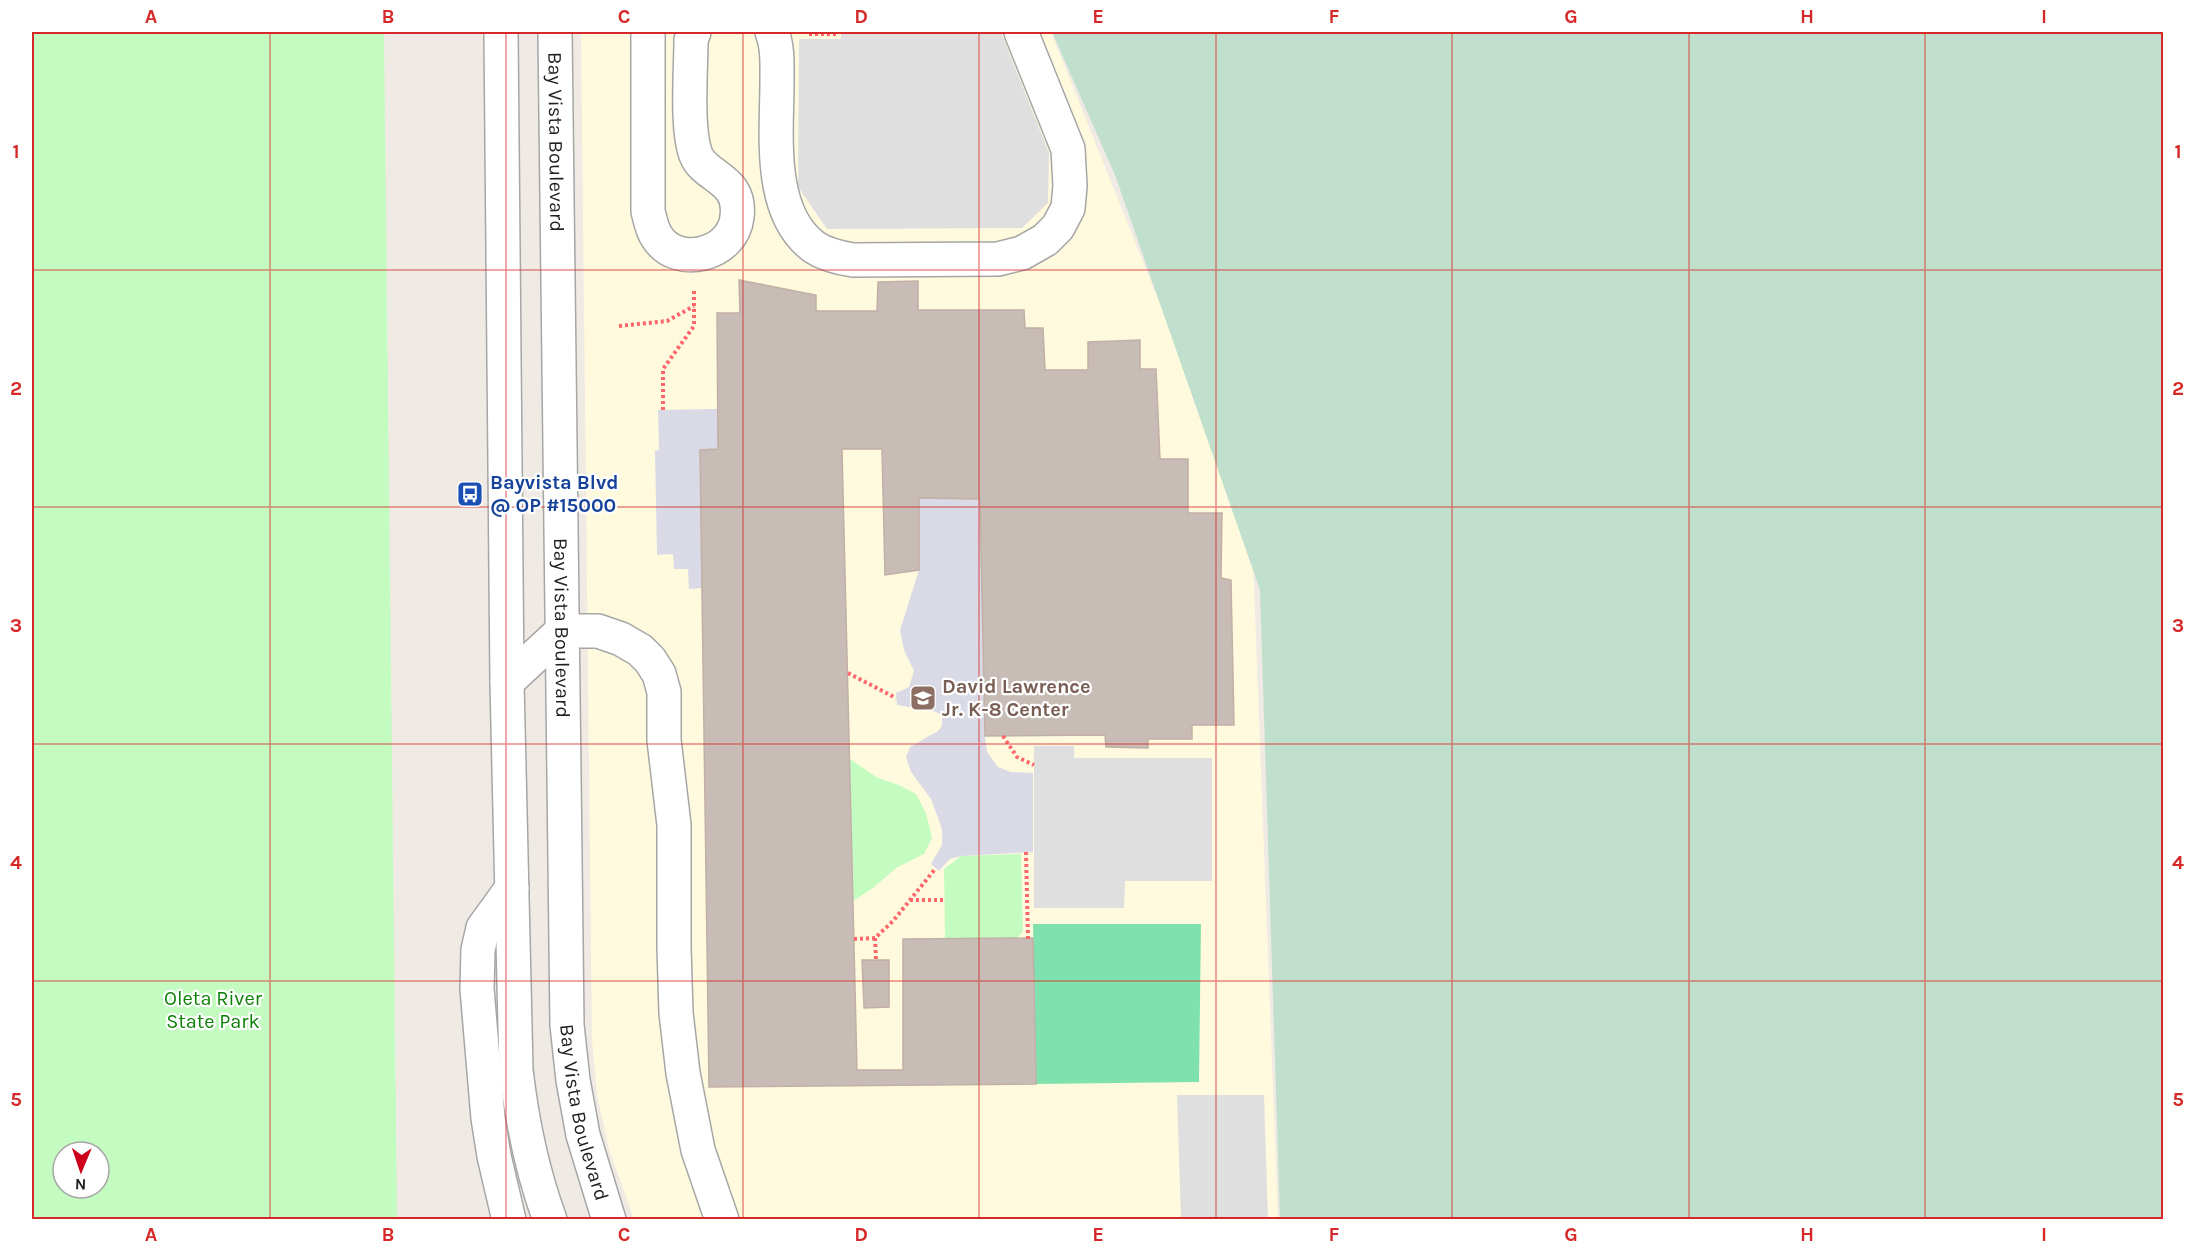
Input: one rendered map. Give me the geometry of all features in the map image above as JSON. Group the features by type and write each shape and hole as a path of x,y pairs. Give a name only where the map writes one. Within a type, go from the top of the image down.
{"street":[{"path":"501,32 507,682 516,1070 521,1113 530,1156 550,1220"},
{"name":"Bay Vista Boulevard","path":"555,32 567,1024 573,1080 583,1136 609,1220"},
{"path":"648,32 648,211 657,238 668,248 685,254 702,254 715,250 726,241 734,230 738,215 736,200 730,188 697,158 692,140 691,40 694,32"},
{"path":"786,33 777,54 777,170 785,206 804,236 814,247 834,257 853,260 998,259 1022,253 1045,240 1059,226 1068,208 1070,186 1068,149 1021,32"},
{"path":"507,682 562,631 598,631 621,639 640,650 659,674 664,692 664,740 674,825 674,948 677,1023 683,1073 699,1150 722,1220"},
{"path":"509,1220 488,1118 477,989 478,950 483,928 512,888"}],"path":[{"path":"786,33 836,34 836,32"},
{"path":"663,410 663,369 694,326 694,286"},
{"path":"619,326 668,321 694,306"},
{"path":"848,673 896,698"},
{"path":"1003,736 1017,757 1034,765"},
{"path":"1026,852 1028,939"},
{"path":"876,960 876,938 936,868"},
{"path":"910,900 944,900"},
{"path":"854,939 876,938"}],"shaded area":[{"name":"David Lawrence Jr. K-8 Center","path":"581,32 1051,32 1252,534 1278,1219 634,1219 609,1149 597,1095 592,1039"},
{"path":"841,32 1001,32 1049,153 1048,203 1022,228 827,229 798,187 799,39 841,39"},
{"path":"717,409 718,449 700,450 702,588 689,589 688,569 674,569 673,554 657,555 655,451 659,450 658,410"},
{"path":"919,498 980,499 987,752 998,767 1011,772 1033,773 1033,852 961,856 950,859 939,871 931,864 942,845 942,829 931,799 911,772 906,757 910,747 938,731 942,726 942,715 934,711 897,705 896,693 909,687 914,671 904,650 900,630 919,570"},
{"path":"1034,746 1074,746 1074,758 1212,758 1212,881 1125,881 1124,908 1034,908"},
{"path":"1177,1095 1264,1095 1268,1219 1181,1219"}],"green space":[{"name":"Oleta River State Park","path":"32,32 384,32 397,1219 32,1219"},
{"path":"1052,32 2163,32 2163,1219 1280,1219 1260,590 1115,175"},
{"path":"850,759 876,777 916,794 926,813 932,838 924,854 896,868 873,888 853,901"},
{"path":"1021,854 1023,931 1018,938 945,939 944,869 961,856"},
{"path":"1033,924 1201,924 1199,1082 1036,1084"}],"building":[{"path":"739,280 816,295 816,311 877,311 878,282 918,281 918,310 1024,310 1025,328 1043,328 1045,370 1088,370 1088,342 1140,340 1140,369 1156,369 1160,459 1188,459 1188,513 1222,513 1221,578 1231,580 1234,725 1192,725 1192,739 1148,739 1148,748 1106,747 1105,735 985,736 980,499 919,498 919,570 885,575 882,449 842,449 857,1070 903,1070 903,939 1033,938 1036,1084 709,1087 700,450 718,449 717,313 740,313"},
{"path":"862,960 889,960 889,1007 864,1008"}],"place":[{"name":"Bayvista Blvd @ OP #15000","path":"470,494"},
{"name":"David Lawrence Jr. K-8 Center","path":"923,698"}]}
